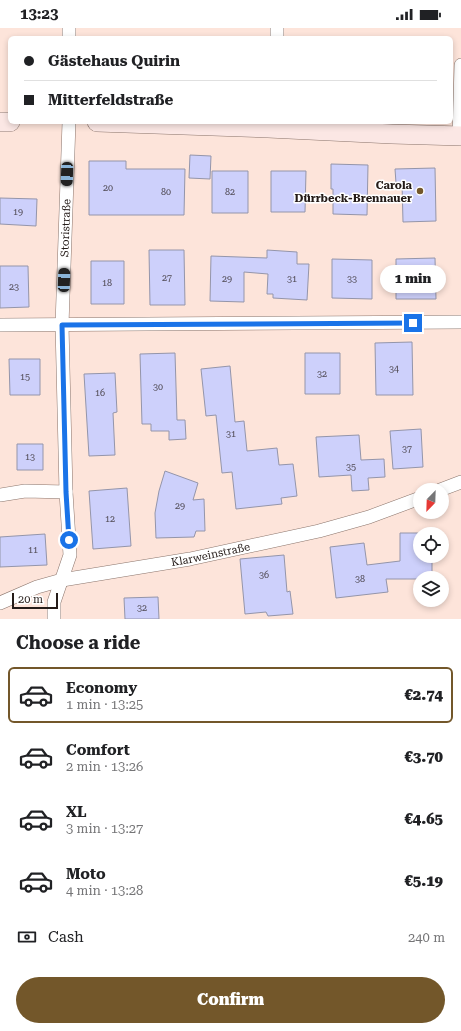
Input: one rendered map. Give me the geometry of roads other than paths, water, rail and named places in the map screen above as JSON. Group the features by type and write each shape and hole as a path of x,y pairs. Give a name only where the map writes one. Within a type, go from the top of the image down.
{"main road":[{"path":"212,124 269,125 392,134 460,136"}],"street":[{"path":"460,136 461,65"},
{"name":"Storistraße","path":"54,619 54,602 70,555 66,492 62,325 69,124"},
{"path":"0,325 461,322"},
{"path":"449,487 461,482"},
{"path":"0,495 25,491 66,492"},
{"name":"Klarweinstraße","path":"0,603 37,587 62,580 190,559 319,531 369,517 413,501"}],"place":[{"name":"Carola Dürrbeck-Brennauer","path":"420,191"}]}
